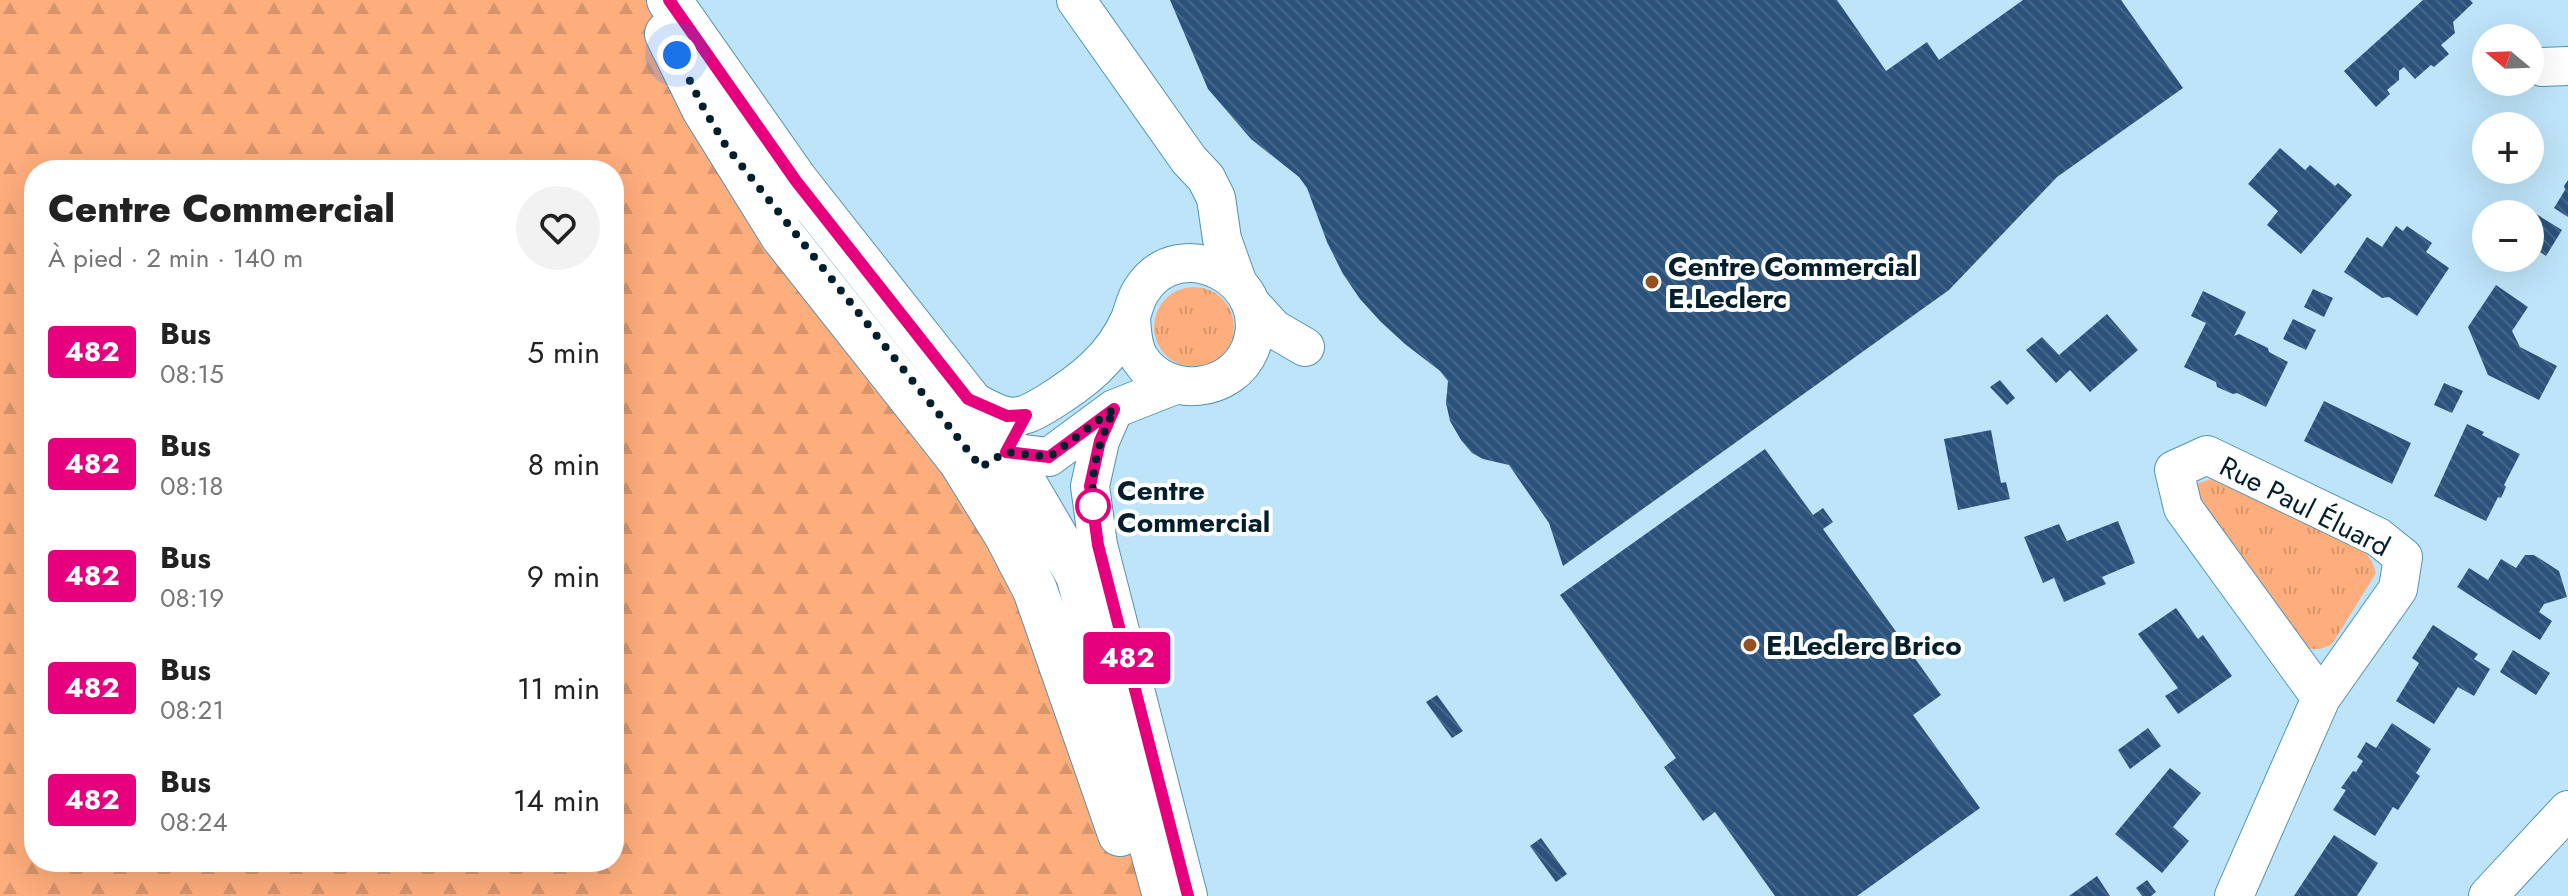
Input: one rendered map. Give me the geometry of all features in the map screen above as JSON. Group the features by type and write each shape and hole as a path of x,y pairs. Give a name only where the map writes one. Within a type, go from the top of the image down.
{"main road":[{"path":"650,0 704,109 782,235 960,460 1000,458"},
{"path":"669,0 796,181 968,399 1000,458 1078,575 1165,896"},
{"path":"1000,458 1007,536 1035,590 1142,896"}],"street":[{"path":"1076,0 1189,160 1206,178 1216,198 1222,239 1244,293 1254,319 1250,350 1240,365 1218,381 1192,387 1175,385 1155,375 1141,360 1132,340 1131,318 1135,302 1142,288 1161,272 1184,263 1203,263 1221,270 1244,293 1274,329 1305,347 1284,341 1250,350"},
{"path":"1184,263 1202,237 1206,178"},
{"path":"1000,458 1071,389 1103,363 1131,318"},
{"path":"1000,458 1049,457 1114,409 1175,385"},
{"path":"1114,409 1100,441 1090,486 1098,545 1188,896"},
{"name":"Rue Paul Éluard","path":"2234,896 2321,698 2398,589 2403,557 2378,537 2207,455 2174,470 2183,508 2321,698"},
{"path":"2488,896 2568,810"}],"green space":[{"path":"0,0 669,0 1078,575 1165,896 0,896"},
{"path":"1194,287 1209,290 1222,299 1231,312 1234,327 1231,342 1222,355 1209,364 1194,367 1179,364 1166,355 1157,342 1154,327 1157,312 1166,299 1179,290"},
{"path":"2211,479 2365,551 2376,573 2332,644 2316,649 2300,646 2194,491 2199,483"}],"building":[{"name":"Centre Commercial E.Leclerc","path":"1170,0 1837,0 1886,71 1927,42 1939,60 2023,0 2121,0 2183,88 2057,177 1949,290 1563,566 1549,523 1509,465 1483,459 1472,453 1461,440 1450,421 1446,403 1448,381 1381,322 1343,274 1327,242 1307,188 1299,177 1251,139 1208,89"},
{"path":"2423,0 2470,0 2473,3 2453,22 2455,33 2441,45 2449,54 2415,79 2404,67 2399,71 2399,80 2387,90 2390,94 2376,107 2344,71"},
{"path":"2280,148 2305,170 2310,165 2335,186 2338,183 2352,195 2301,254 2267,225 2278,211 2248,184"},
{"path":"2568,180 2568,217 2554,208"},
{"path":"2544,219 2562,230 2546,256 2544,255"},
{"path":"2396,226 2403,231 2407,226 2432,243 2426,252 2449,268 2417,316 2389,297 2382,298 2344,272 2367,237 2382,247"},
{"path":"2496,285 2528,307 2512,331 2520,347 2557,366 2539,400 2488,375 2468,327"},
{"path":"2313,289 2333,298 2324,317 2304,307"},
{"path":"2203,291 2246,312 2234,336 2239,334 2288,362 2266,407 2217,387 2216,382 2184,367 2206,323 2191,316"},
{"path":"2107,314 2138,350 2090,392 2070,370 2056,383 2026,350 2042,337 2059,355"},
{"path":"2293,319 2316,330 2306,350 2283,339"},
{"path":"2000,380 2015,398 2007,405 1990,387"},
{"path":"2444,383 2463,391 2452,413 2434,405"},
{"path":"2324,401 2411,443 2392,484 2304,441"},
{"path":"2467,424 2520,454 2501,498 2498,497 2486,521 2434,496"},
{"path":"1991,430 2001,483 2006,482 2010,499 1958,510 1944,439"},
{"name":"E.Leclerc Brico","path":"1765,449 1813,515 1823,508 1833,522 1823,529 1941,695 1913,715 1980,808 1857,896 1775,896 1715,812 1703,821 1664,767 1676,758 1560,595"},
{"path":"2118,521 2135,563 2102,577 2106,584 2064,602 2054,578 2043,583 2024,537 2059,524 2067,541"},
{"path":"2525,555 2534,555 2559,571 2567,597 2544,604 2539,612 2552,621 2540,640 2457,587 2469,568 2488,580 2501,559 2516,568"},
{"path":"2176,608 2198,639 2203,635 2232,676 2178,714 2165,696 2178,688 2138,634"},
{"path":"2433,625 2478,654 2474,659 2490,669 2474,696 2458,687 2434,724 2396,701 2419,663 2412,658"},
{"path":"2513,650 2550,673 2536,695 2500,672"},
{"path":"1437,695 1463,731 1452,738 1426,702"},
{"path":"2392,723 2431,749 2416,773 2420,776 2398,810 2393,807 2375,836 2333,810 2346,790 2341,788 2363,761 2357,757 2366,742 2376,748"},
{"path":"2148,728 2161,746 2130,769 2118,750"},
{"path":"2170,768 2201,793 2173,827 2189,841 2162,873 2115,834"},
{"path":"2334,835 2378,863 2357,896 2294,896"},
{"path":"1541,838 1567,874 1556,882 1530,846"},
{"path":"2097,876 2110,896 2069,896"},
{"path":"2147,880 2156,892 2151,896 2142,896 2136,888"}],"bus line":[{"name":"482","path":"669,0 796,181 968,399 1007,416 1026,415 1006,452 1049,457 1114,409 1100,441 1090,486 1098,545 1188,896"}],"place":[{"name":"Centre Commercial E.Leclerc","path":"1652,282"},
{"name":"Centre Commercial","path":"1093,506"},
{"name":"E.Leclerc Brico","path":"1750,645"}],"route":[{"path":"677,55 726,146 981,467 1006,452 1049,457 1114,409 1100,441 1090,486 1094,516 1093,506"}]}
